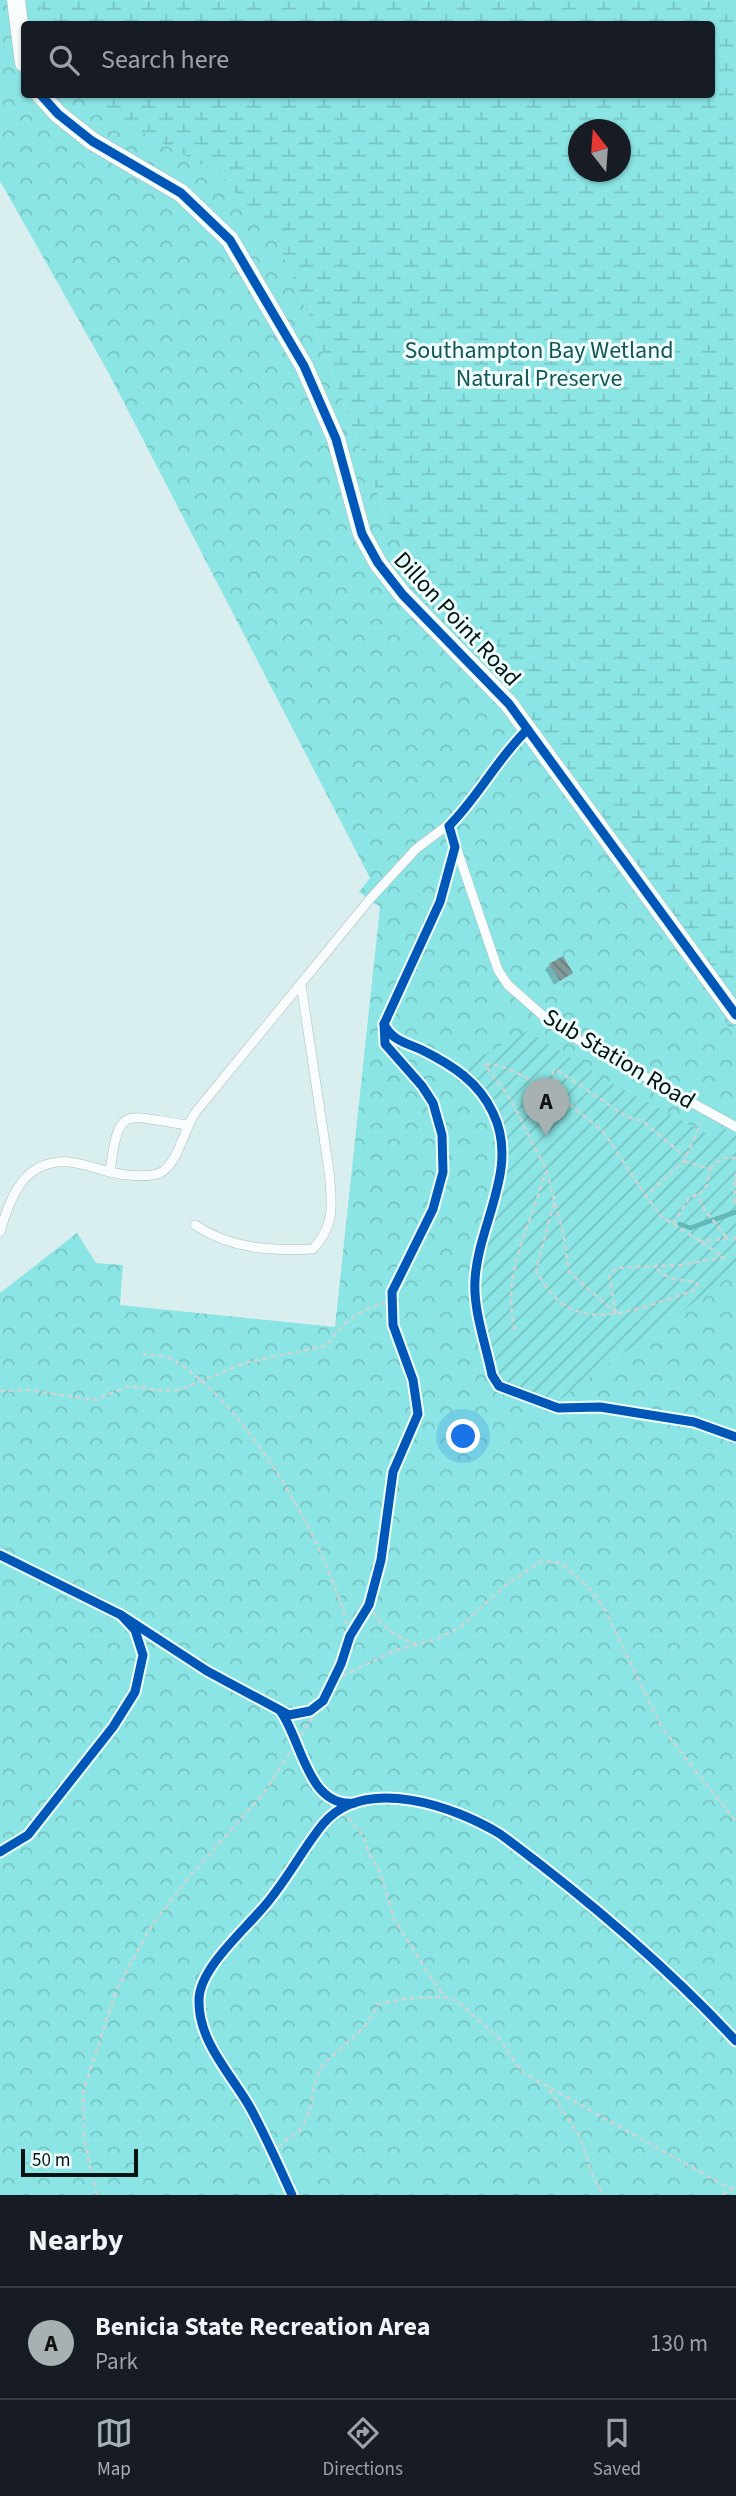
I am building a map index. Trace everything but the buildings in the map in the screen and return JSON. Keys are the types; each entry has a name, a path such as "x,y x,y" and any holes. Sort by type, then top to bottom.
{"street":[{"path":"16,0 21,39"},
{"name":"Dillon Point Road","path":"44,98 58,114 92,141 181,193 230,240 304,366 336,439 362,534 378,563 403,594 488,679 690,947 736,1015"}],"lane":[{"path":"0,1232 11,1196 24,1179 44,1167 67,1162 110,1172 145,1176 162,1172 176,1153 187,1125 301,984 416,849 449,826 484,786 502,755 527,730"},
{"name":"Sub Station Road","path":"449,826 498,970 508,985 556,1028 736,1126"},
{"path":"195,1225 216,1239 247,1247 313,1249 328,1232 331,1199 329,1171 301,984"},
{"path":"110,1172 116,1130 122,1122 132,1117 187,1125"}],"path":[{"path":"485,1065 522,1077 569,1104 603,1131 660,1216 724,1257 655,1266 622,1266 611,1272 609,1286 616,1313 569,1272 555,1199 546,1169 509,1097 485,1065"},
{"path":"569,1104 552,1075 553,1071 557,1070 627,1116 643,1121 684,1156"},
{"path":"646,1196 684,1161 684,1156 707,1112"},
{"path":"672,1225 690,1198 700,1194 707,1185 710,1169 722,1158 736,1158"},
{"path":"684,1161 710,1169"},
{"path":"515,1330 511,1302 513,1270 521,1239 537,1205 546,1169"},
{"path":"736,1172 736,1207"},
{"path":"700,1194 701,1205 727,1238"},
{"path":"555,1199 537,1255 536,1270 541,1281 571,1311 592,1316 650,1307 693,1291 698,1286 696,1282 662,1274 655,1266"},
{"path":"698,1241 736,1238"},
{"path":"0,1391 29,1390 94,1400 129,1386 164,1391 202,1383 228,1368 247,1362 326,1346 339,1327 355,1314 391,1296 392,1316"},
{"path":"142,1354 171,1359 202,1383 239,1420 292,1498 335,1582 348,1641"},
{"path":"335,1680 391,1652 442,1637 461,1626 508,1583 542,1561 561,1563 589,1588 604,1608 662,1728 736,1822"},
{"path":"348,1641 374,1592"},
{"path":"369,1605 375,1618 383,1625 409,1642 420,1644"},
{"path":"97,2195 84,2139 83,2092 116,1991 150,1928 189,1877 247,1815 295,1738 323,1701 341,1664"},
{"path":"302,1714 323,1701"},
{"path":"295,1738 301,1755"},
{"path":"333,1814 351,1803 334,1800 323,1790 333,1814 363,1835 368,1851 380,1872 394,1919 445,1997"},
{"path":"275,2158 280,2143 299,2132 307,2119 322,2066 353,2038 378,2004 410,1998 445,1997 457,2001 498,2037 522,2072 735,2189"},
{"path":"548,2088 580,2137 592,2174 603,2195"},
{"path":"267,2142 275,2158"},
{"path":"723,2195 735,2189"}],"green space":[{"path":"0,0 39,0 44,21 21,21 21,98 84,98 219,174 276,238 330,367 388,522 736,1038 736,2195 0,2195 0,1293 77,1233 96,1263 123,1265 120,1305 335,1327 380,907 359,892 370,878 107,370 0,181"},
{"name":"Southampton Bay Wetland Natural Preserve","path":"39,0 736,0 736,1038 388,522 330,367 276,238 84,98 715,98 715,21 44,21"},
{"path":"527,1031 610,1082 714,1138 720,1126 736,1136 736,1272 556,1402 518,1391 498,1380 490,1356 479,1276 499,1185 503,1139 497,1117 484,1093 462,1067"}],"waterway":[{"path":"680,1224 690,1228 736,1212"}],"cycle path":[{"path":"44,98 58,114 92,141 181,193 230,240 304,366 336,439 362,534 378,563 403,595 509,704 736,1015"},
{"path":"121,1615 207,1671 289,1715 310,1711 323,1701 341,1664 350,1636 369,1605 381,1560 393,1472 418,1414 413,1380 393,1325 392,1292 433,1209 443,1172 442,1135 433,1103 422,1086 385,1044 384,1024 440,902 455,847 449,826 527,730"},
{"path":"384,1024 396,1038 444,1062 472,1083 487,1102 500,1134 500,1175 475,1280 478,1315 492,1375 499,1386 558,1408 600,1407 694,1422 736,1437"},
{"path":"0,1555 121,1615 135,1630 143,1655 135,1692 113,1727 28,1835 0,1852"},
{"path":"281,1712 316,1784 326,1795 338,1802 354,1803"},
{"path":"292,2195 251,2109 210,2044 200,2015 201,1988 214,1964 270,1900 323,1824 341,1809 362,1801 386,1798 411,1800 460,1814 500,1834 623,1932 681,1985 736,2041"}],"place":[{"name":"Benicia State Recreation Area","path":"546,1136"}]}
